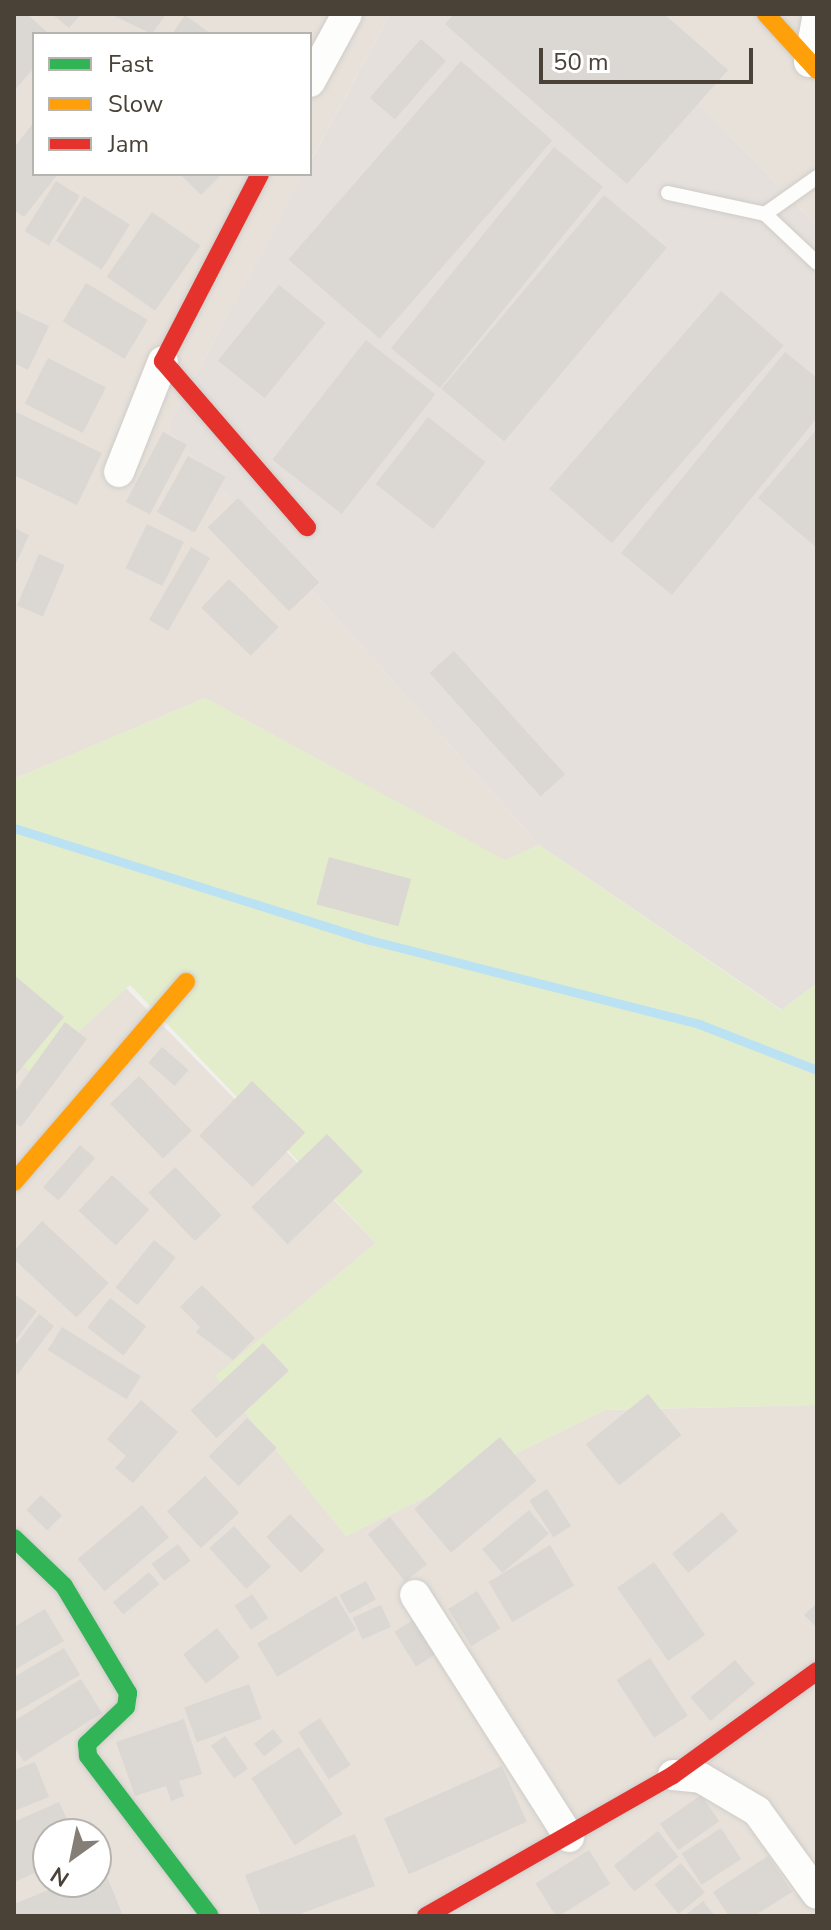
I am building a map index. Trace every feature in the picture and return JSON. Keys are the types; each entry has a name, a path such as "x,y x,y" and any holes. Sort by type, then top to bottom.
{"street":[{"path":"312,78 347,14"},
{"path":"766,14 813,66"},
{"path":"813,66 817,19"},
{"path":"119,472 163,361 259,176"},
{"path":"163,361 307,527"},
{"path":"14,1182 186,982"},
{"path":"14,1538 64,1586 128,1693 126,1707 87,1744 88,1756 210,1916"},
{"path":"415,1595 569,1837"},
{"path":"426,1916 673,1775 817,1671"},
{"path":"673,1775 701,1778 757,1811 817,1894"}],"lane":[{"path":"765,214 817,177"},
{"path":"668,193 765,214 817,263"}],"shaded area":[{"path":"14,14 390,14 312,158 312,32 32,32 32,176 303,176 167,428 539,845 505,861 205,698 14,779"},
{"path":"390,14 613,14 817,226 817,983 782,1010 539,845 167,428 303,176 312,176 312,159"},
{"path":"613,14 817,14 817,226"},
{"path":"126,988 376,1243 216,1376 346,1536 605,1410 817,1405 817,1916 14,1916 14,1059"}],"green space":[{"path":"205,698 505,860 539,845 781,1010 817,983 817,1405 605,1410 346,1536 215,1376 376,1243 130,985 33,1074 14,1059 14,779"}],"building":[{"path":"14,14 27,14 47,32 32,32 32,70 14,91"},
{"path":"52,14 81,14 69,28"},
{"path":"110,14 166,14 153,32"},
{"path":"454,14 664,14 728,70 627,184 445,24"},
{"path":"185,15 208,32 173,32"},
{"path":"421,39 446,61 395,120 370,98"},
{"path":"461,61 552,140 380,339 288,259"},
{"path":"32,125 32,176 56,176 24,217 14,210 14,148"},
{"path":"554,147 603,187 440,388 391,348"},
{"path":"182,176 220,176 201,195"},
{"path":"56,181 80,196 48,246 25,231"},
{"path":"604,195 667,248 504,442 441,389"},
{"path":"84,196 130,225 102,270 56,241"},
{"path":"152,212 200,246 155,311 107,277"},
{"path":"86,283 148,320 125,359 63,322"},
{"path":"279,285 326,323 265,398 218,360"},
{"path":"721,291 784,345 612,543 549,489"},
{"path":"14,310 49,326 28,370 14,363"},
{"path":"366,340 435,394 342,514 272,460"},
{"path":"785,352 817,378 817,418 672,595 621,553"},
{"path":"48,358 106,388 83,433 25,403"},
{"path":"14,411 102,453 77,505 14,475"},
{"path":"428,417 486,462 433,529 376,484"},
{"path":"817,429 817,548 758,498"},
{"path":"163,432 187,445 150,514 126,502"},
{"path":"188,456 226,477 195,533 157,512"},
{"path":"238,498 319,582 289,611 208,527"},
{"path":"147,524 184,542 162,586 126,568"},
{"path":"14,528 29,535 14,568"},
{"path":"191,547 210,558 168,631 149,620"},
{"path":"39,554 65,565 43,616 17,606"},
{"path":"229,579 279,627 251,656 201,608"},
{"path":"454,651 565,774 541,796 429,673"},
{"path":"329,857 411,879 398,926 316,904"},
{"path":"14,975 64,1017 14,1077"},
{"path":"65,1022 87,1039 21,1127 14,1122 14,1093"},
{"path":"162,1047 188,1070 175,1086 148,1063"},
{"path":"139,1076 192,1131 163,1158 110,1104"},
{"path":"252,1081 305,1132 252,1187 199,1136"},
{"path":"327,1134 363,1171 288,1244 251,1207"},
{"path":"80,1145 95,1158 58,1200 43,1187"},
{"path":"175,1167 222,1215 195,1241 148,1193"},
{"path":"112,1175 149,1210 116,1246 79,1211"},
{"path":"42,1221 109,1283 76,1317 14,1259 14,1251"},
{"path":"154,1240 176,1258 137,1305 116,1287"},
{"path":"202,1285 255,1338 233,1360 196,1332 200,1327 180,1307"},
{"path":"14,1294 37,1311 14,1342"},
{"path":"110,1298 146,1326 123,1355 87,1327"},
{"path":"39,1314 54,1326 17,1375 14,1347"},
{"path":"62,1327 141,1376 127,1399 48,1350"},
{"path":"263,1343 289,1371 217,1438 191,1411"},
{"path":"648,1394 681,1435 619,1486 586,1444"},
{"path":"141,1400 178,1432 133,1483 115,1468 126,1456 107,1439"},
{"path":"247,1418 277,1448 239,1486 209,1456"},
{"path":"500,1437 537,1481 451,1553 414,1509"},
{"path":"205,1476 239,1513 201,1548 167,1511"},
{"path":"547,1489 571,1526 553,1537 529,1500"},
{"path":"41,1495 62,1515 47,1530 26,1510"},
{"path":"142,1505 169,1537 105,1591 78,1559"},
{"path":"529,1510 549,1534 502,1573 482,1549"},
{"path":"722,1512 738,1531 688,1573 672,1554"},
{"path":"290,1514 325,1550 301,1573 266,1537"},
{"path":"390,1517 427,1564 405,1582 368,1534"},
{"path":"234,1526 271,1567 246,1589 209,1548"},
{"path":"178,1544 191,1561 164,1581 152,1564"},
{"path":"550,1545 574,1585 512,1622 488,1582"},
{"path":"654,1562 705,1635 668,1661 617,1588"},
{"path":"149,1572 159,1584 123,1614 113,1602"},
{"path":"366,1581 376,1600 349,1614 340,1595"},
{"path":"477,1591 500,1628 471,1646 448,1609"},
{"path":"252,1594 268,1618 251,1630 235,1606"},
{"path":"336,1596 356,1629 277,1677 257,1643"},
{"path":"817,1603 817,1628 804,1615"},
{"path":"381,1605 391,1627 362,1640 353,1618"},
{"path":"45,1609 64,1641 14,1670 14,1627"},
{"path":"413,1620 435,1655 416,1666 394,1632"},
{"path":"217,1628 240,1657 206,1684 183,1654"},
{"path":"64,1648 80,1675 14,1713 14,1677"},
{"path":"650,1658 688,1716 654,1738 616,1680"},
{"path":"735,1660 755,1684 710,1721 691,1697"},
{"path":"81,1679 102,1713 24,1762 14,1747 14,1721"},
{"path":"249,1684 262,1719 197,1742 184,1708"},
{"path":"320,1718 350,1765 329,1779 298,1732"},
{"path":"184,1719 202,1774 179,1781 184,1796 171,1801 166,1786 135,1796 116,1742"},
{"path":"273,1729 283,1742 264,1756 254,1744"},
{"path":"225,1736 248,1769 234,1779 211,1746"},
{"path":"299,1747 343,1814 295,1845 251,1778"},
{"path":"35,1762 49,1797 14,1811 14,1770"},
{"path":"502,1766 527,1822 409,1874 384,1818"},
{"path":"701,1795 719,1821 678,1850 660,1824"},
{"path":"59,1802 66,1818 32,1818 32,1874 14,1882 14,1822"},
{"path":"721,1828 741,1859 702,1885 682,1854"},
{"path":"658,1831 678,1857 634,1891 614,1865"},
{"path":"355,1834 375,1886 295,1916 261,1916 245,1875"},
{"path":"589,1850 610,1884 556,1916 536,1883"},
{"path":"768,1856 792,1892 754,1916 729,1916 713,1892"},
{"path":"681,1863 705,1893 678,1914 655,1884"},
{"path":"112,1889 123,1916 14,1916 14,1904 32,1897 112,1898"},
{"path":"703,1901 715,1916 684,1916"}],"waterway":[{"path":"14,828 370,940 699,1024 817,1070"}],"traffic: fast":[{"path":"14,1538 64,1586 128,1693 126,1707 87,1744 88,1756 210,1916"}],"traffic: slow":[{"path":"766,14 817,70"},
{"path":"14,1182 186,982"}],"traffic: jam":[{"path":"259,176 163,361 307,527"},
{"path":"426,1916 673,1775 817,1671"}]}
